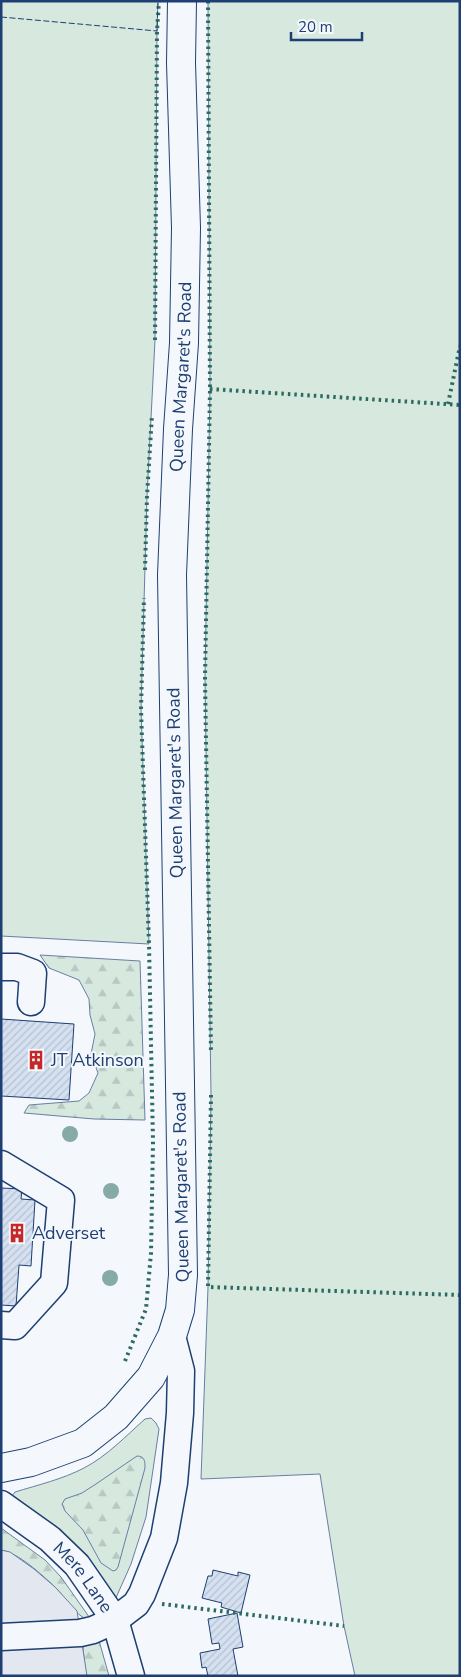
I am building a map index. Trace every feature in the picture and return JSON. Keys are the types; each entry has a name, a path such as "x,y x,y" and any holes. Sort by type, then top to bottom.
{"main road":[{"name":"Queen Margaret's Road","path":"1,1468 30,1462 83,1443 116,1417 151,1377 172,1336 180,1310 183,1275 172,576 184,343 186,228 181,63 182,1"}],"street":[{"path":"1,967 17,967 33,973 31,1002"},
{"path":"1,1164 61,1200 54,1283 15,1326 1,1325"},
{"path":"1,1637 80,1633 93,1630 115,1620 136,1604 142,1594 164,1538 174,1483 180,1413 181,1371 172,1336"},
{"name":"Mere Lane","path":"1,1504 50,1539 78,1565 115,1620 130,1676"}],"green space":[{"path":"1,1 158,1 155,340 147,496 141,709 149,944 1,936"},
{"path":"208,1 460,1 460,1676 355,1676 344,1626 320,1474 201,1479 208,1287 211,1095 205,679 210,389"},
{"path":"40,955 140,961 145,1120 94,1119 24,1113 29,1105 79,1101 89,1093 98,1073 91,1054 95,1034 90,1015 89,999 79,980 49,968"},
{"path":"151,1418 159,1429 146,1517 131,1564 115,1600 12,1496 15,1492 59,1479 84,1468 108,1452 145,1419"},
{"path":"137,1456 143,1458 145,1468 118,1567 113,1571 101,1563 83,1530 65,1511 62,1504 65,1499 82,1493"},
{"path":"1,1528 45,1560 61,1577 92,1621 76,1612 55,1587 30,1565 15,1555 1,1550"},
{"path":"98,1637 109,1676 86,1676 83,1648 84,1645"}],"shaded area":[{"path":"1,1550 10,1552 34,1569 55,1587 77,1611 87,1676 1,1676"}],"building":[{"name":"JT Atkinson","path":"1,1019 74,1024 69,1100 1,1096"},
{"name":"Adverset","path":"1,1188 22,1189 21,1199 35,1200 31,1266 19,1265 16,1306 1,1305"},
{"path":"213,1570 238,1576 238,1572 250,1575 241,1613 221,1607 222,1603 202,1598 208,1576 212,1576"},
{"path":"237,1613 243,1647 233,1649 238,1676 208,1676 206,1667 202,1668 200,1653 220,1649 219,1643 212,1644 208,1619"}],"hedge":[{"path":"155,340 157,31 159,1"},
{"path":"208,1 210,389 205,679 211,1052"},
{"path":"448,404 460,346"},
{"path":"210,389 460,405"},
{"path":"145,570 152,415"},
{"path":"125,1361 146,1309 151,1253 153,1143 149,944 141,709 144,598"},
{"path":"211,1095 208,1287 460,1295"},
{"path":"162,1604 344,1626"}],"fence":[{"path":"1,17 157,31 158,1"}],"place":[{"name":"JT Atkinson","path":"36,1060"},
{"name":"Adverset","path":"17,1233"}]}
